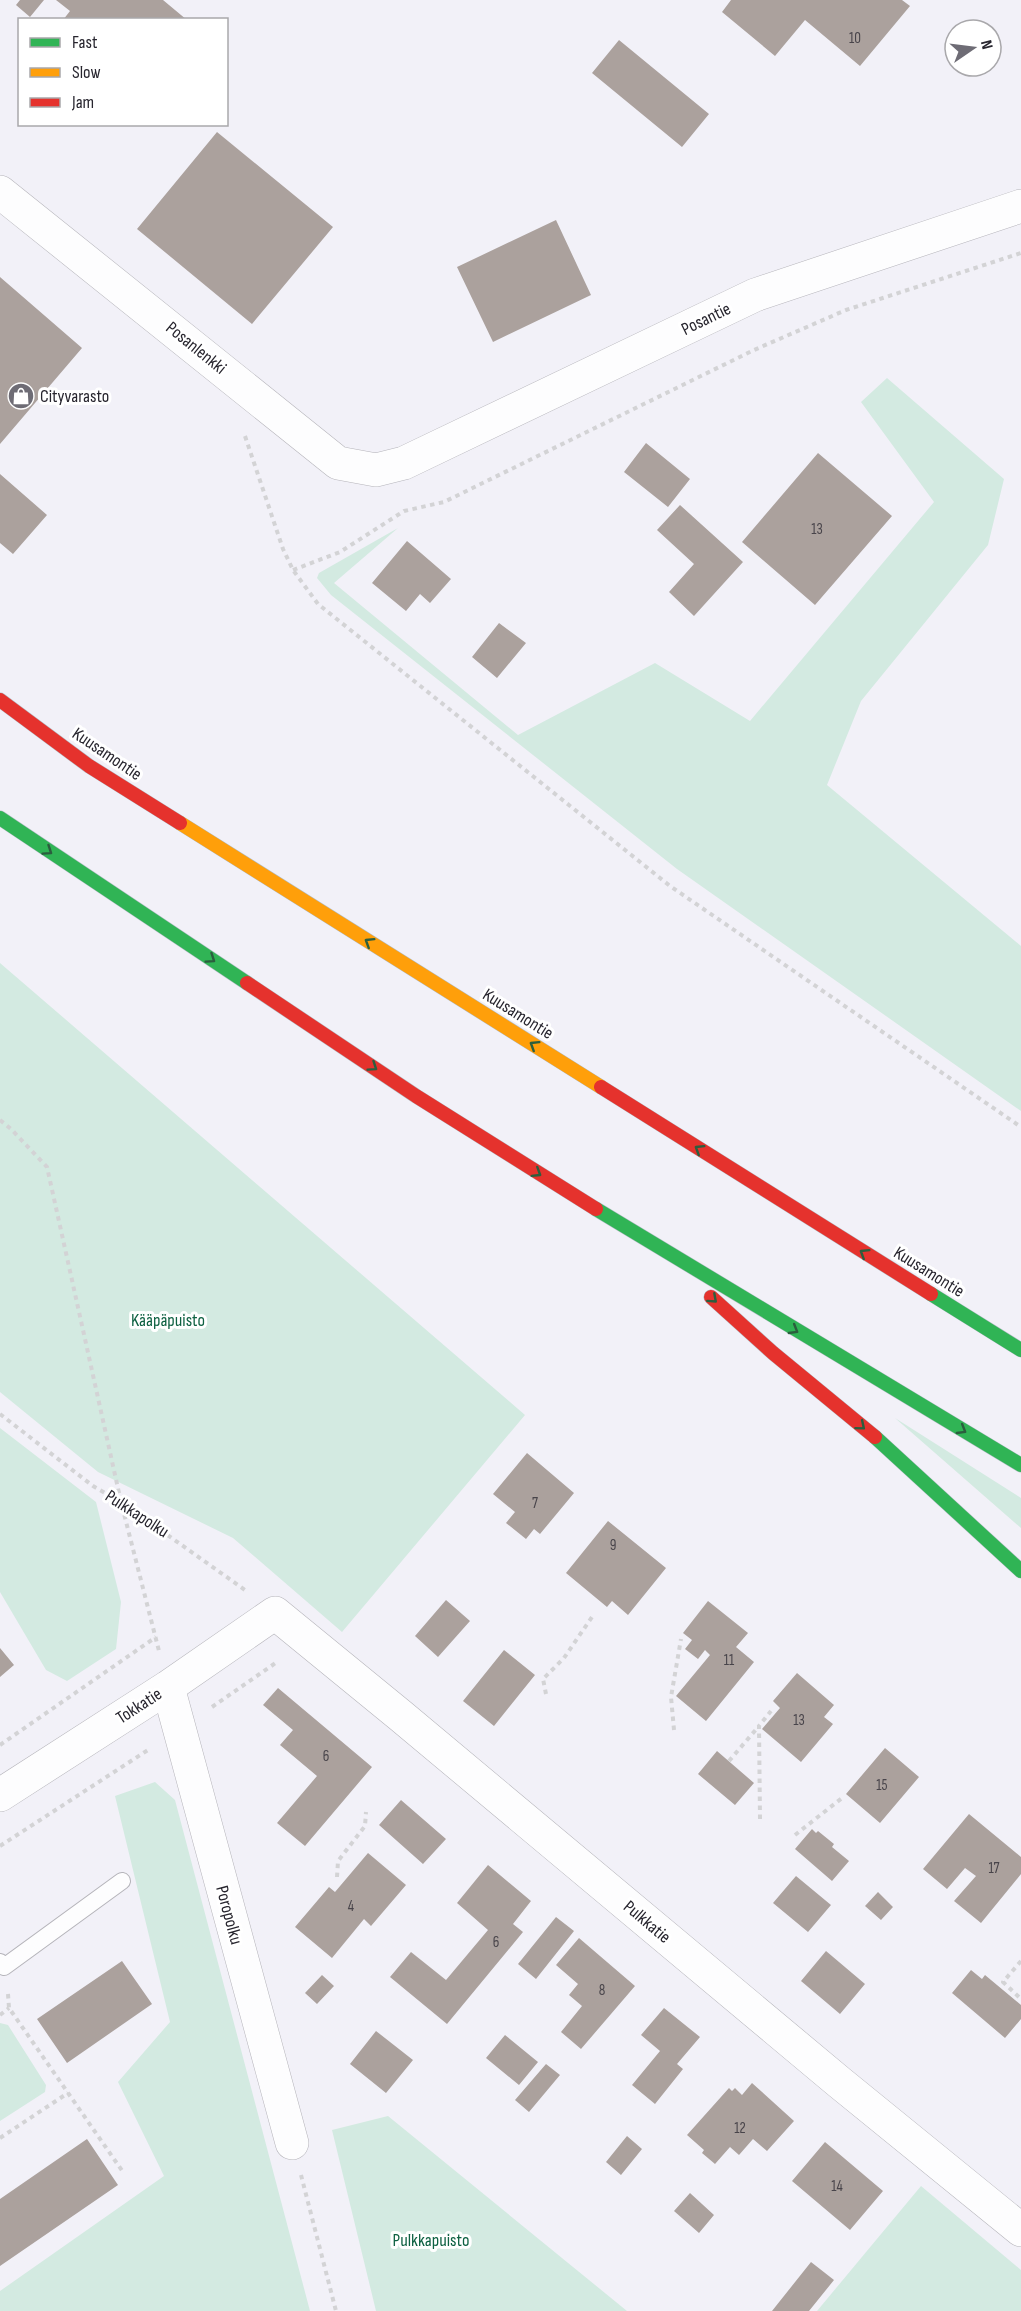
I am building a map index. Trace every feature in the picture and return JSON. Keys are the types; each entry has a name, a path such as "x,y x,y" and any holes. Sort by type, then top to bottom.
{"highway":[{"name":"Kuusamontie","path":"0,700 89,766 1021,1350"},
{"path":"0,818 416,1096 654,1246 1021,1465"},
{"path":"654,1246 772,1353 884,1446 1021,1571"},
{"path":"887,1267 990,1315"}],"street":[{"name":"Posanlenkki","path":"0,192 338,463 376,470 404,463"},
{"name":"Posantie","path":"404,463 755,295 1021,207"},
{"name":"Tokkatie","path":"0,1795 168,1687 275,1613"},
{"name":"Pulkkatie","path":"275,1613 1021,2230"},
{"name":"Poropolku","path":"168,1687 292,2143"}],"lane":[{"path":"2,1964 122,1881"}],"path":[{"path":"293,570 340,552 404,511 444,502 722,365 815,323 846,310 1021,253"},
{"path":"243,430 283,549 293,570 318,604 670,886 1021,1127"},
{"path":"0,1120 47,1167 121,1502 168,1687"},
{"name":"Pulkkapolku","path":"0,1414 93,1486 121,1502 275,1613"},
{"path":"546,1694 543,1680 564,1658 594,1614"},
{"path":"0,1745 156,1637"},
{"path":"674,1731 671,1696 681,1639"},
{"path":"729,1761 771,1711"},
{"path":"759,1726 760,1819"},
{"path":"795,1835 842,1798"},
{"path":"337,1876 338,1861 365,1826 366,1812"},
{"path":"1021,1960 1003,1982 1021,1999"},
{"path":"2,1964 9,2008 123,2172"},
{"path":"0,2015 9,2008"},
{"path":"0,2138 68,2093"},
{"path":"292,2143 336,2311"}],"green space":[{"path":"887,378 1004,479 988,545 861,701 827,785 1021,946 1021,1111 677,869 331,595 317,578 319,573 398,528 334,583 518,735 655,663 750,721 934,502 861,402"},
{"name":"Kääpäpuisto","path":"0,963 525,1415 342,1632 233,1538 98,1472 0,1392"},
{"path":"895,1418 1021,1498 1021,1528"},
{"path":"0,1428 96,1502 121,1602 116,1649 67,1681 46,1670 0,1592"},
{"path":"155,1782 175,1800 310,2311 0,2311 0,2291 164,2176 118,2082 170,2022 115,1796"},
{"path":"0,2023 8,2025 46,2085 45,2092 0,2121"},
{"name":"Pulkkapuisto","path":"388,2116 627,2311 376,2311 332,2130"},
{"path":"921,2186 1021,2270 1021,2311 817,2311"}],"building":[{"path":"20,0 44,0 30,17 16,5"},
{"path":"56,0 163,0 185,18 65,18 70,11"},
{"path":"731,0 902,0 910,6 860,66 805,20 775,56 722,12"},
{"path":"619,40 709,114 682,147 592,73"},
{"path":"217,132 333,227 252,324 137,229"},
{"path":"556,220 591,295 493,342 457,267"},
{"name":"Cityvarasto","path":"0,277 82,348 0,444"},
{"path":"646,443 690,479 668,507 624,472"},
{"path":"818,453 892,516 815,605 742,542"},
{"path":"0,474 47,515 13,554 0,543"},
{"path":"680,505 743,562 694,616 669,592 694,564 657,530"},
{"path":"407,541 451,579 430,603 420,594 406,611 372,583"},
{"path":"499,623 526,643 497,678 472,657"},
{"path":"527,1453 574,1493 540,1534 534,1529 526,1539 506,1523 515,1512 493,1494"},
{"path":"608,1521 666,1568 628,1615 612,1601 607,1607 566,1573"},
{"path":"446,1600 470,1621 438,1657 415,1636"},
{"path":"708,1601 748,1633 736,1647 754,1662 706,1721 676,1696 710,1655 705,1650 698,1659 685,1649 692,1640 683,1633"},
{"path":"0,1648 14,1665 0,1677"},
{"path":"504,1650 535,1675 494,1726 463,1701"},
{"path":"797,1673 834,1705 824,1717 833,1724 801,1762 762,1729 780,1708 773,1701"},
{"path":"278,1688 372,1767 305,1846 277,1823 317,1776 280,1745 293,1730 263,1705"},
{"path":"885,1748 919,1777 880,1823 846,1794"},
{"path":"717,1751 754,1783 735,1805 698,1774"},
{"path":"401,1800 446,1839 423,1864 379,1825"},
{"path":"969,1814 1021,1857 1021,1874 981,1923 954,1901 976,1876 965,1868 947,1889 923,1869"},
{"path":"812,1829 834,1844 832,1847 849,1861 832,1881 795,1849"},
{"path":"368,1853 406,1885 371,1926 364,1919 332,1958 295,1927 329,1887 335,1892"},
{"path":"488,1865 531,1901 513,1924 523,1932 447,2024 390,1977 411,1952 446,1980 488,1930 457,1903"},
{"path":"796,1876 831,1905 808,1932 773,1903"},
{"path":"878,1892 893,1907 881,1920 865,1906"},
{"path":"556,1917 574,1931 536,1979 518,1964"},
{"path":"579,1938 635,1986 581,2049 561,2032 582,2006 569,1995 578,1984 556,1965"},
{"path":"826,1951 865,1984 840,2014 801,1981"},
{"path":"122,1961 152,2004 67,2063 37,2019"},
{"path":"971,1970 982,1979 985,1975 1021,2005 1021,2019 1005,2038 952,1993"},
{"path":"322,1975 334,1986 317,2004 305,1993"},
{"path":"664,2008 700,2037 677,2064 683,2069 655,2104 632,2085 660,2051 641,2035"},
{"path":"376,2031 413,2060 386,2093 350,2064"},
{"path":"505,2035 538,2062 519,2085 486,2058"},
{"path":"546,2064 560,2075 529,2112 515,2100"},
{"path":"752,2083 794,2121 767,2151 753,2139 739,2155 730,2147 715,2164 702,2153 704,2150 687,2135 729,2088 732,2091 735,2088 742,2095"},
{"path":"627,2136 642,2149 621,2175 606,2162"},
{"path":"87,2139 118,2185 0,2266 0,2199"},
{"path":"825,2142 883,2191 850,2230 792,2181"},
{"path":"690,2193 714,2215 699,2233 674,2211"},
{"path":"811,2262 834,2280 809,2311 772,2311"}],"traffic: fast":[{"path":"0,818 247,983"},
{"path":"596,1209 1021,1465"},
{"path":"931,1294 1021,1350"},
{"path":"875,1437 1021,1571"}],"traffic: slow":[{"path":"180,823 601,1087"}],"traffic: jam":[{"path":"0,700 89,766 180,823"},
{"path":"247,983 416,1096 596,1209"},
{"path":"601,1087 931,1294"},
{"path":"711,1297 773,1353 875,1437"}],"place":[{"name":"Cityvarasto","path":"21,396"}]}
